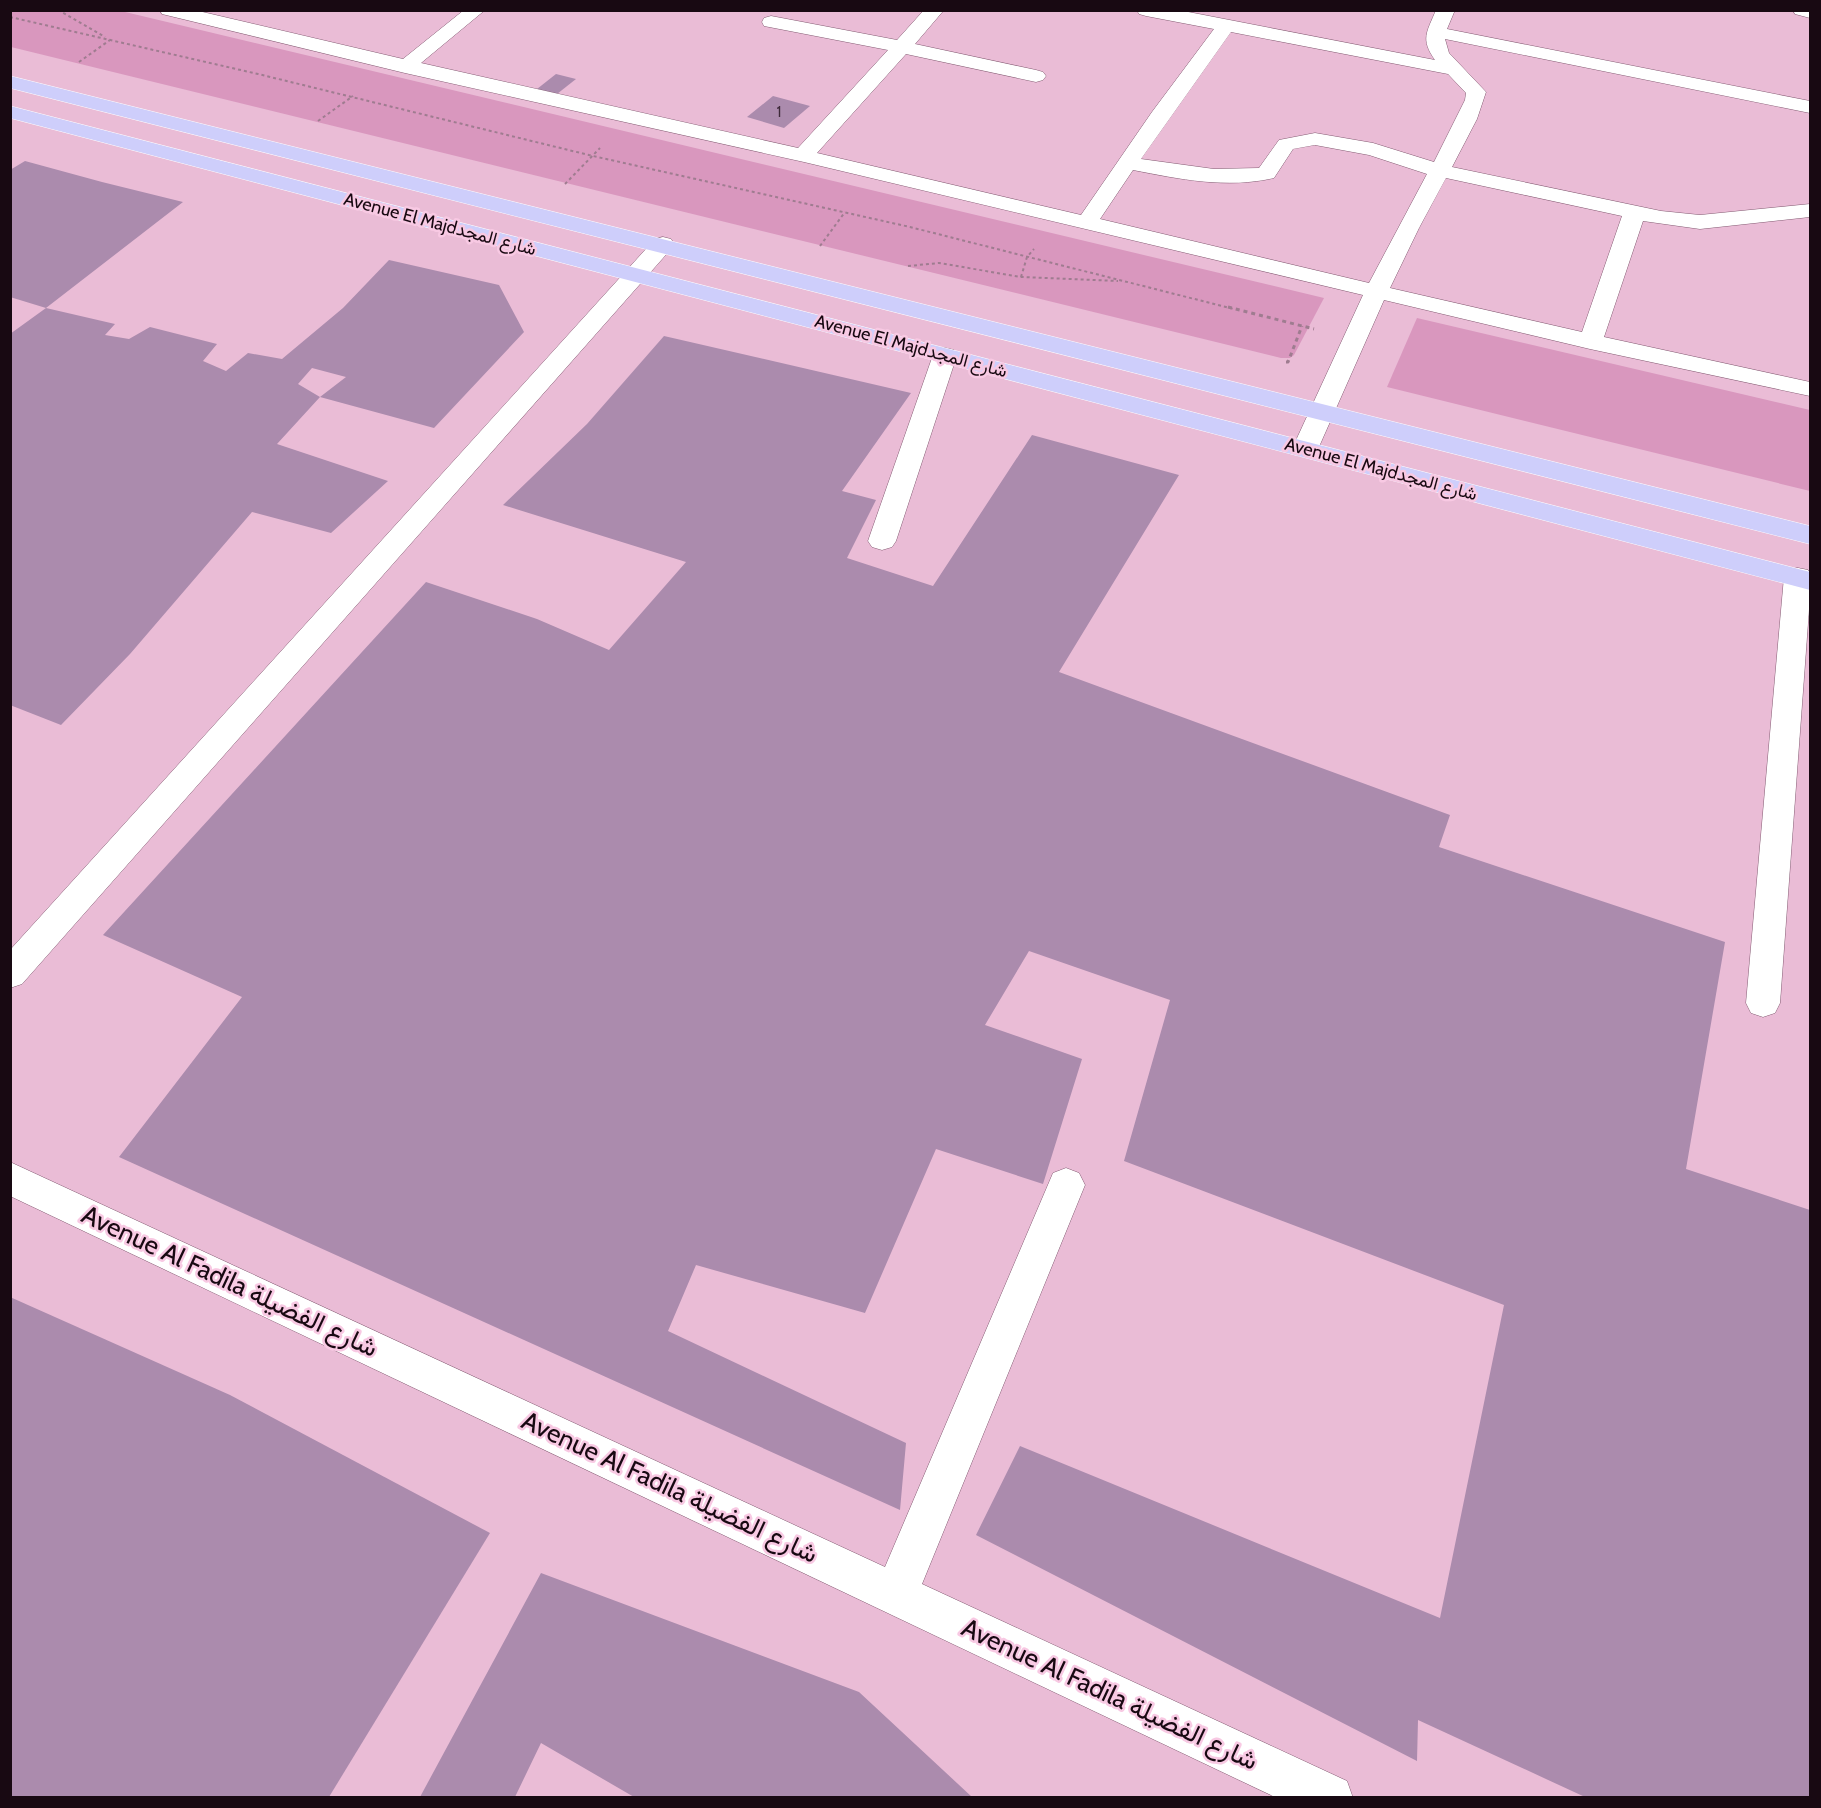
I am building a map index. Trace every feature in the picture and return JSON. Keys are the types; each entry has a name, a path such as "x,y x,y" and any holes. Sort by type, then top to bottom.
{"main road":[{"name":"Avenue El Majdشارع المجد","path":"10,82 663,244 1810,535"},
{"name":"Avenue El Majdشارع المجد","path":"10,112 1804,579"},
{"path":"945,355 967,322"}],"street":[{"path":"169,10 803,156 1590,342 1810,389"},
{"path":"400,65 476,10"},
{"path":"803,156 934,10"},
{"path":"1146,10 1455,70"},
{"path":"1305,449 1324,412 1376,290 1400,242 1463,130 1476,92 1435,44 1436,32 1446,10"},
{"path":"1802,10 1810,12"},
{"path":"771,22 903,47 1036,76"},
{"path":"1087,223 1158,116 1226,26"},
{"path":"1436,32 1810,107"},
{"path":"1127,163 1194,174 1247,177 1266,173 1286,144 1315,139 1373,149 1441,171 1634,214 1700,222 1810,210"},
{"path":"1590,342 1634,214"},
{"path":"10,974 663,244"},
{"path":"882,541 945,355"},
{"path":"1763,1004 1804,579"},
{"name":"Avenue Al Fadila شارع الفضيلة","path":"10,1178 1330,1797"},
{"path":"896,1593 1066,1185"}],"path":[{"path":"58,10 111,40"},
{"path":"10,17 353,97 592,156 845,212 1354,339"},
{"path":"78,63 111,40"},
{"path":"310,127 400,65"},
{"path":"549,216 559,190 632,117"},
{"path":"814,254 845,212"},
{"path":"907,266 939,263 1021,277 1127,282"}],"shaded area":[{"path":"11,10 121,11 1324,298 1294,355 1290,358 1281,358 11,47"},
{"path":"1417,318 1810,410 1810,491 1387,387"}],"building":[{"path":"556,74 576,79 557,94 537,89"},
{"path":"773,96 810,106 784,128 747,117"},
{"path":"25,161 183,202 46,308 10,297 10,170"},
{"path":"389,260 499,285 524,332 434,428 320,397 277,444 388,481 331,533 252,512 130,654 61,725 10,705 10,334 46,308 115,324 105,335 129,339 150,327 217,344 203,361 226,371 248,353 282,359 343,308","holes":["312,368 346,377 320,397 298,384"]},
{"path":"664,336 911,393 842,491 876,500 847,558 933,586 1032,435 1179,475 1059,672 1450,815 1439,847 1725,942 1686,1169 1810,1210 1810,1797 1585,1797 1418,1720 1417,1761 976,1535 1020,1446 1440,1618 1504,1305 1124,1161 1170,1000 1029,951 985,1025 1082,1059 1043,1184 936,1149 865,1313 696,1265 668,1331 906,1443 900,1510 119,1157 242,997 103,935 426,582 537,619 609,650 686,562 503,505 587,424"},
{"path":"10,1297 230,1395 490,1533 329,1797 10,1797"},
{"path":"541,1573 859,1692 972,1797 634,1797 541,1743 515,1797 420,1797"}]}
